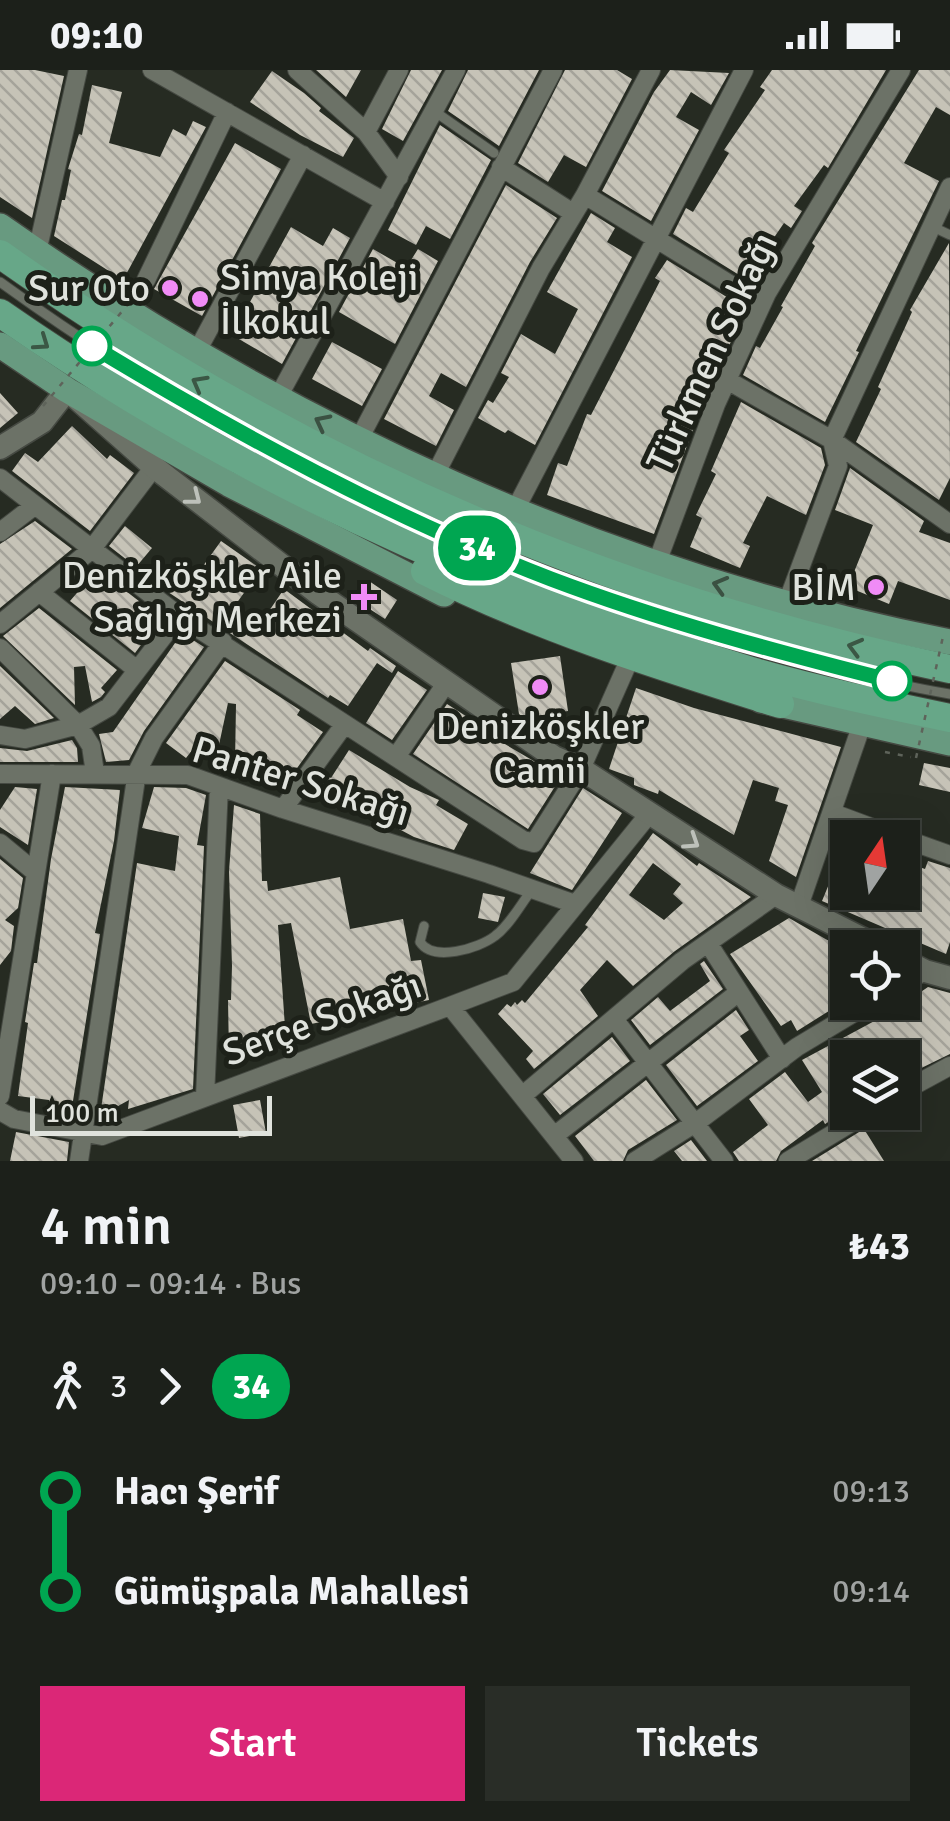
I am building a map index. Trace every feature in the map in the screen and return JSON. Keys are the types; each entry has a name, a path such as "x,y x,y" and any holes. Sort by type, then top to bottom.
{"highway":[{"path":"0,254 94,319 194,380 331,456 476,522 556,556 708,606 853,647 950,669"},
{"path":"0,313 116,391 235,460 394,538 572,612 770,676 950,718"},
{"path":"235,460 275,492 320,518 475,594 676,671 780,704"}],"main road":[{"path":"0,226 196,353 277,399 358,441 514,512 656,565 787,603 947,637"},
{"path":"3,352 229,484 464,604 627,665 694,685 950,744"}],"street":[{"path":"37,252 78,70"},
{"path":"152,70 386,202"},
{"path":"297,70 366,132 399,177"},
{"path":"366,132 399,70"},
{"path":"277,399 456,70"},
{"path":"358,441 497,160 553,70"},
{"path":"434,477 541,268 585,196 651,70"},
{"path":"514,512 744,70"},
{"name":"Türkmen Sokağı","path":"656,565 727,380 762,304 901,70"},
{"path":"146,280 227,112"},
{"path":"196,353 303,155"},
{"path":"497,160 574,213"},
{"path":"787,603 838,466 832,440 950,187"},
{"path":"585,196 762,304"},
{"path":"727,380 832,440 949,520"},
{"path":"0,448 42,422 67,390 154,468 319,594 554,756 581,769 776,895 846,930"},
{"path":"0,624 91,550 154,468"},
{"path":"0,478 179,616 344,726 534,844 581,769 627,665"},
{"path":"0,532 34,506"},
{"path":"39,592 138,670"},
{"path":"0,735 25,739 78,724 109,707 179,616"},
{"path":"79,1161 136,772 154,738 223,642"},
{"path":"0,648 78,724 91,746 95,773"},
{"path":"396,757 447,682"},
{"path":"799,906 862,724"},
{"path":"283,810 344,726"},
{"name":"Panter Sokağı","path":"4,779 136,772 188,775 283,810 575,904"},
{"path":"0,1096 7,993 36,872 52,774"},
{"path":"205,1098 219,786"},
{"path":"833,813 852,820"},
{"path":"450,1006 513,982 649,814"},
{"path":"0,843 36,872"},
{"path":"920,844 950,855"},
{"path":"522,1096 708,943 776,895"},
{"path":"708,943 782,1058"},
{"path":"920,968 950,978"},
{"path":"920,973 925,970"},
{"path":"554,1136 740,992"},
{"name":"Serçe Sokağı","path":"85,1134 102,1136 450,1006 574,1161"},
{"path":"614,1019 724,1161"},
{"path":"635,1161 843,1020"},
{"path":"920,1082 950,1066"},
{"path":"0,1110 14,1119 85,1134"},
{"path":"788,1161 839,1130"}],"lane":[{"path":"434,111 497,160"},
{"path":"931,226 950,235"},
{"path":"0,282 81,339 218,422 418,524 550,579 648,613 780,654 950,694"},
{"path":"424,926 420,942 424,948 438,954 453,952 496,936 532,889"}],"path":[{"path":"43,406 134,297"},
{"path":"885,752 916,758 947,637"}],"building":[{"path":"0,70 35,70 64,76 32,218 0,197"},
{"path":"316,70 361,70 346,97"},
{"path":"411,70 442,70 403,141 382,129"},
{"path":"468,70 539,70 499,146 448,111"},
{"path":"565,70 617,70 632,79 586,167 564,155 548,182 518,163"},
{"path":"670,70 729,73 711,105 691,92 676,117 699,130 651,221 602,191 654,92"},
{"path":"772,70 886,70 828,168 824,165 794,206 802,211 791,228 784,223 762,255 772,261 757,286 673,234 686,208 693,212 729,153 724,150 765,90 760,87"},
{"path":"919,70 950,70 950,115 936,107 904,163 939,181 825,422 743,375 815,246 812,243"},
{"path":"272,71 304,93 321,108 319,111 354,138 343,157 250,102"},
{"path":"92,85 122,92 109,143 160,157 173,129 186,136 193,121 206,127 123,280 54,236"},
{"path":"440,125 491,160 450,239 426,226 416,245 388,230"},
{"path":"235,143 281,169 202,316 154,289"},
{"path":"506,185 557,218 466,387 441,373 429,396 454,410 436,446 384,419"},
{"path":"591,213 615,228 607,242 632,257 535,445 478,418 509,377 501,373 521,334 555,354 578,309 547,292"},
{"path":"291,227 323,246 333,228 350,238 282,364 232,335"},
{"path":"949,243 950,478 939,500 856,442 881,389 878,387 910,310"},
{"path":"373,249 406,268 418,249 438,261 395,344 339,312"},
{"path":"667,260 746,309 704,400 654,534 547,495 558,463 567,466 587,414 591,415"},
{"path":"332,342 382,369 362,406 312,379"},
{"path":"0,393 18,413 0,428"},
{"path":"741,402 821,448 825,465 806,515 767,496 743,543 750,546 740,568 690,547 702,518 696,515 716,474 711,471"},
{"path":"72,426 107,459 110,455 134,473 90,531 12,471 25,453 38,462"},
{"path":"850,468 924,521 919,532 950,543 950,600 898,581 889,604 848,587 873,525 835,510"},
{"path":"35,521 72,549 0,608 0,544"},
{"path":"125,526 152,548 136,567 109,546"},
{"path":"221,541 261,569 231,611 256,630 284,589 368,651 370,648 396,666 392,673 377,663 348,706 330,695 328,698 168,592 185,573 193,580"},
{"path":"92,565 161,618 135,653 70,601 89,579 82,574"},
{"path":"369,581 397,600 385,619 356,600"},
{"path":"39,608 117,670 101,688 105,692 101,697 92,702 85,666 74,667 75,705 3,636"},
{"path":"182,633 204,647 144,731 129,760 106,762 99,734 113,732"},
{"name":"Denizköşkler Camii","path":"560,656 568,711 524,718 519,714 511,663"},
{"path":"225,661 300,710 297,715 323,732 282,789 235,763 236,704 228,703 217,754 197,744 186,758 166,743"},
{"path":"0,666 54,718 35,724 15,706 0,719"},
{"path":"398,671 427,690 392,740 366,723"},
{"path":"636,688 694,708 841,747 796,877 769,861 788,805 775,801 779,788 753,780 734,835 659,790 658,794 634,785 634,778 609,769"},
{"path":"447,704 480,725 474,726 561,777 528,829 413,754"},
{"path":"72,740 78,762 0,762 0,748 27,751"},
{"path":"349,750 439,800 436,805 468,824 454,850 310,793 324,774 331,778"},
{"path":"924,763 950,768 950,792 919,785"},
{"path":"15,787 37,789 28,845 0,827 0,810"},
{"path":"65,787 120,790 95,933 100,934 72,1107 18,1096 28,1023 25,1022"},
{"path":"154,787 186,788 206,795 197,845 204,846 193,1089 128,1109 129,1100 100,1116 137,863 175,871 179,836 142,828"},
{"path":"583,788 622,813 572,890 530,873"},
{"path":"234,805 260,814 262,881 267,881 268,891 340,877 350,929 403,919 411,961 421,960 429,1000 311,1024 291,923 278,925 286,1042 256,1044 257,1055 229,1055 229,871"},
{"path":"653,833 697,866 699,863 751,897 633,986 607,960 580,990 598,1016 534,1069 526,1059 533,1051 498,1014 507,1004 511,1007 522,1000 525,1003 588,927 585,925","holes":["653,863 681,884 673,894 683,903 664,920 629,895"]},
{"path":"0,859 23,878 18,908 5,920 14,926 11,951 0,965"},
{"path":"928,861 950,868 950,942 946,954 920,943 920,930 890,930 843,910 920,910 920,867 925,869"},
{"path":"830,881 830,904 822,901"},
{"path":"483,893 505,897 498,922 478,918"},
{"path":"789,918 830,942 830,1010 797,1031 791,1020 781,1026 730,954"},
{"path":"704,961 723,989 650,1045 631,1020 658,997 670,1011 710,981 700,964"},
{"path":"928,987 950,993 950,1054 920,1069 920,1040 839,1040 876,1020 920,1020 920,992"},
{"path":"736,1010 749,1030 740,1036 758,1061 697,1106 666,1065"},
{"path":"612,1037 630,1061 560,1115 543,1094"},
{"path":"830,1045 830,1121 825,1124 823,1120 781,1151 776,1161 739,1161 733,1152 768,1125 749,1099 785,1072 808,1102 822,1092 802,1060"},
{"path":"646,1080 677,1120 628,1150 623,1161 594,1161 575,1136"},
{"path":"260,1100 266,1133 239,1138 233,1105"},
{"path":"865,1130 884,1161 812,1161"},
{"path":"16,1132 69,1142 67,1161 10,1161"},
{"path":"691,1140 707,1161 682,1161 674,1151"}],"bus line":[{"name":"34","path":"92,346 218,422 418,524 550,579 648,613 780,654 892,681"}],"place":[{"name":"Sur Oto","path":"170,288"},
{"name":"Simya Koleji İlkokul","path":"200,299"},
{"name":"BİM","path":"876,587"},
{"name":"Denizköşkler Aile Sağlığı Merkezi","path":"364,597"},
{"name":"Denizköşkler Camii","path":"540,687"}]}
